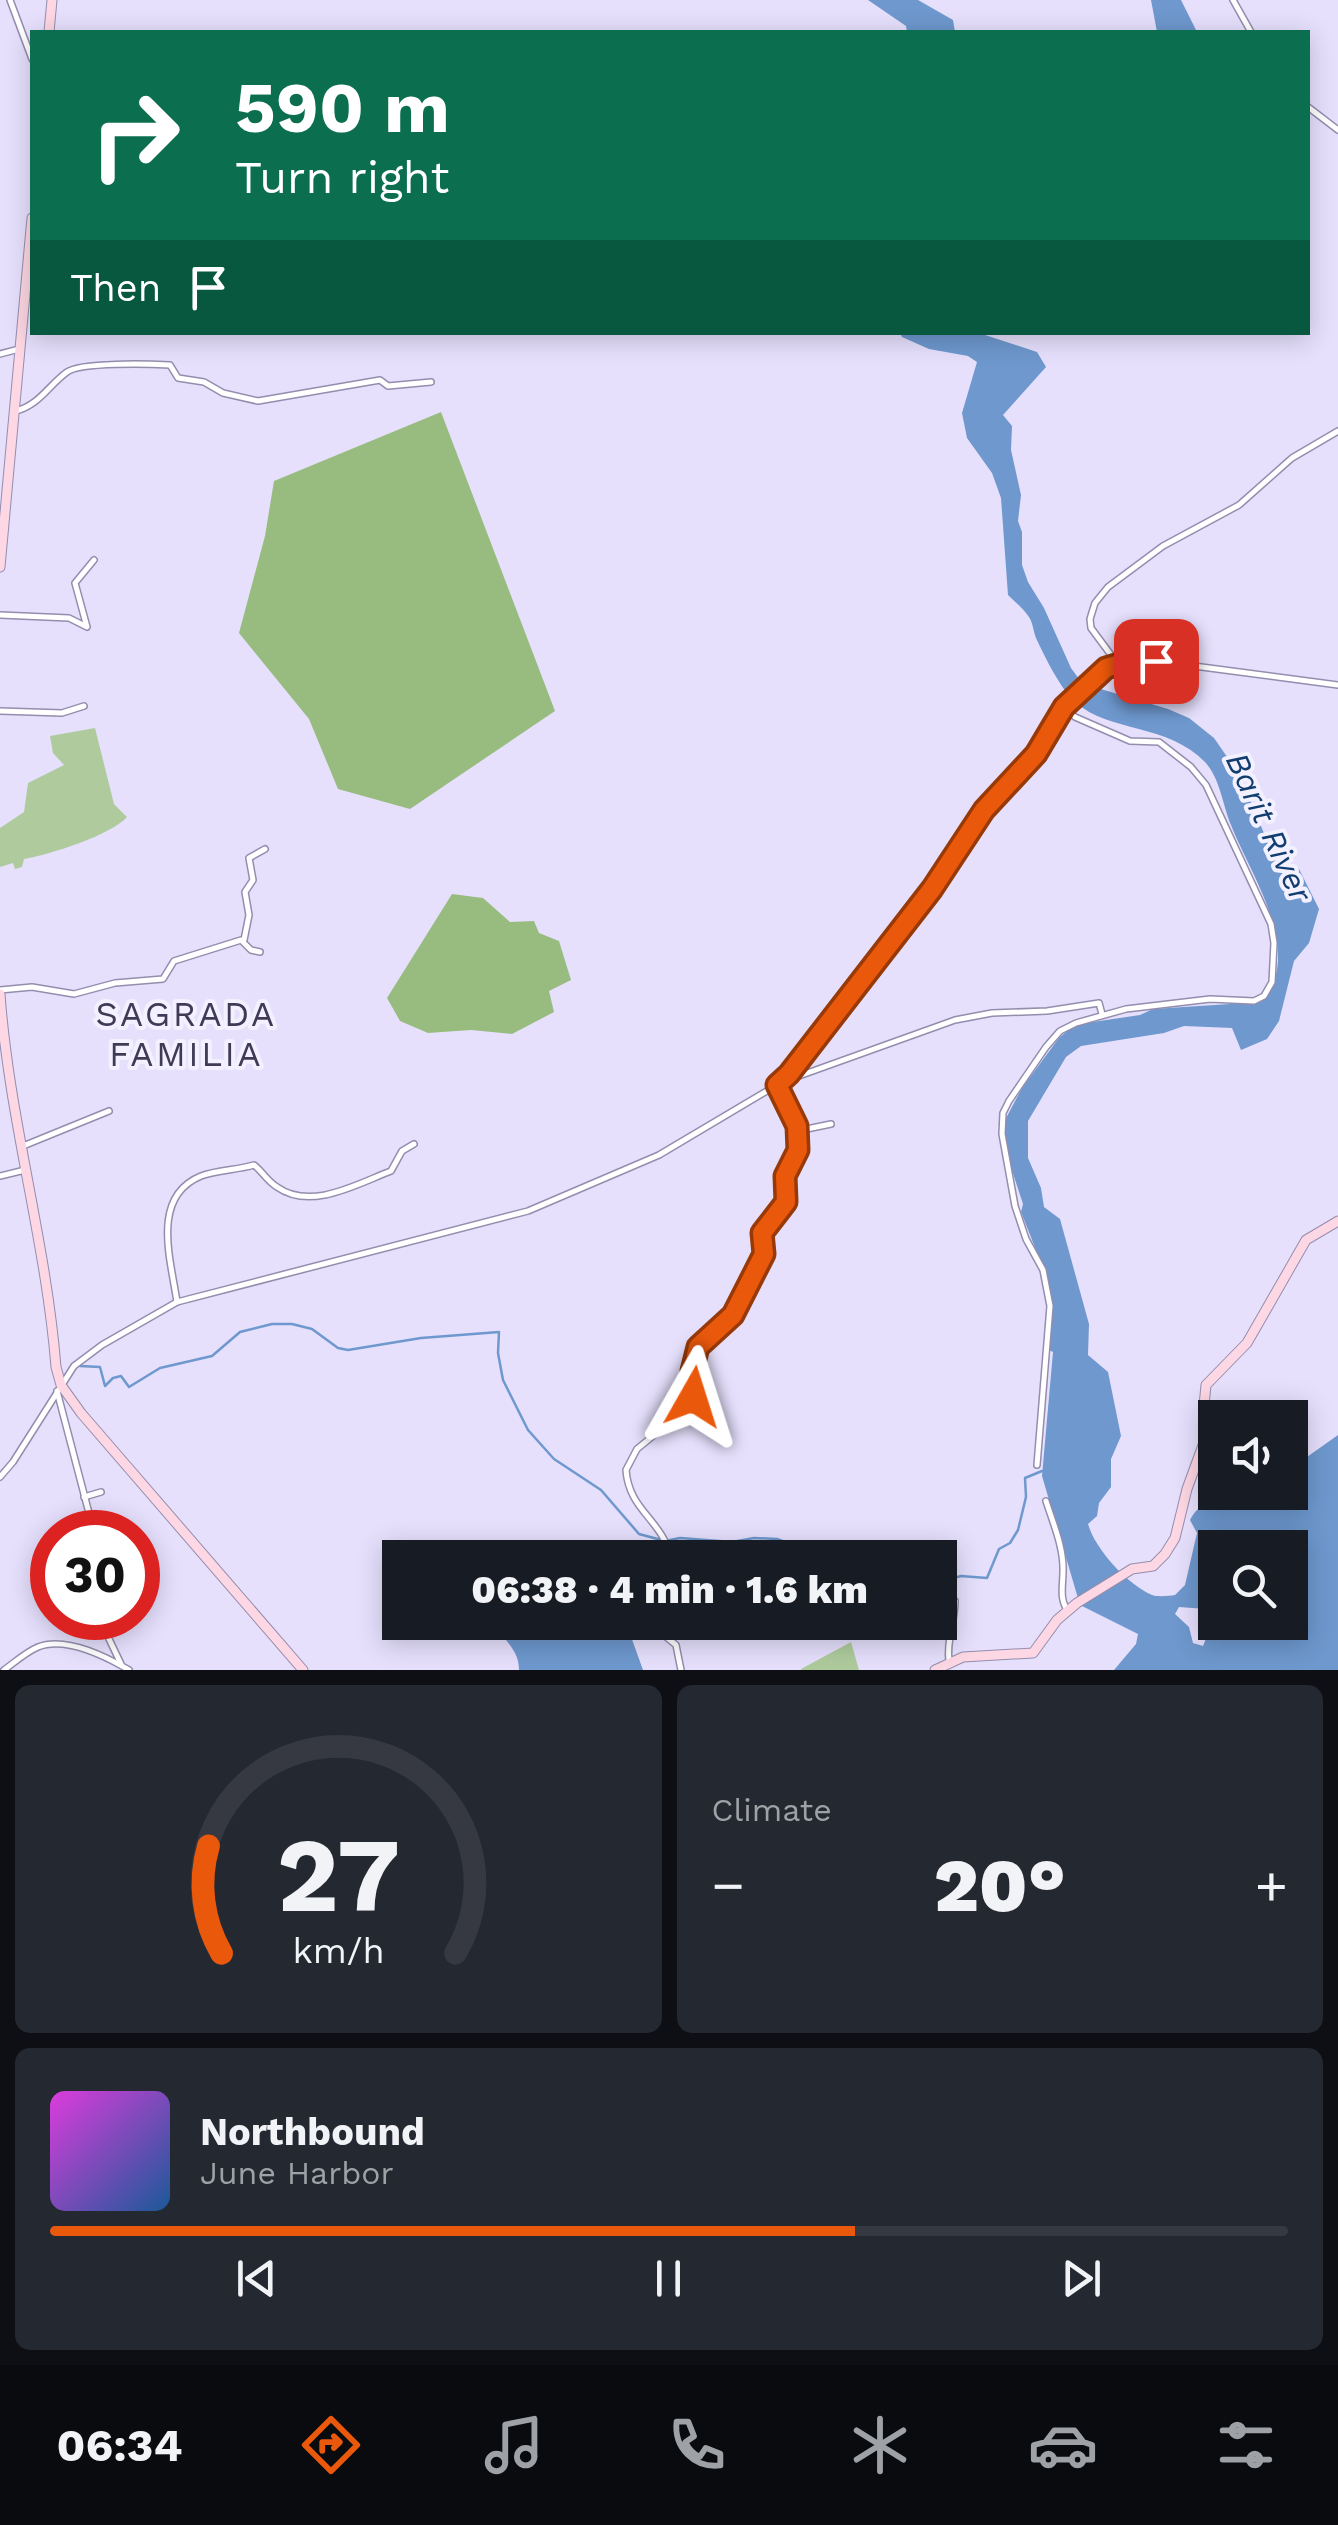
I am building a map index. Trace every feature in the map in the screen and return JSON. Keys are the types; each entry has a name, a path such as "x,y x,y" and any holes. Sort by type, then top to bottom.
{"main road":[{"path":"49,30 52,0"},
{"path":"0,568 30,244"},
{"path":"0,992 4,1044 28,1169 59,1388 302,1670"},
{"path":"934,1670 970,1656 1033,1653 1077,1602 1124,1574 1156,1564 1175,1538 1209,1426 1204,1406 1206,1385 1247,1344 1306,1240 1338,1221"}],"street":[{"path":"10,0 30,53"},
{"path":"1233,0 1250,30"},
{"path":"1310,109 1338,130"},
{"path":"0,354 22,348"},
{"path":"16,411 33,405 70,370 107,363 170,365 178,378 204,382 223,393 258,402 380,380 388,386 431,382"},
{"path":"1116,664 1091,628 1090,620 1095,603 1108,586 1162,546 1239,505 1292,458 1338,431"},
{"path":"0,615 69,618 88,627 75,583 94,560"},
{"path":"779,1083 918,908 984,810 1036,754 1064,707 1093,680 1116,664 1156,661 1338,685"},
{"path":"0,711 62,712 84,706"},
{"path":"1038,1465 1049,1296 1043,1270 1026,1239 1016,1206 1002,1134 1004,1114 1017,1086 1060,1031 1102,1014 1210,1000 1260,999 1272,982 1274,943 1271,924 1220,810 1198,774 1159,742 1130,741 1075,717 1064,707"},
{"path":"260,952 251,950 244,940 249,914 245,892 253,880 249,858 265,849"},
{"path":"0,992 32,986 74,994 115,983 146,982 167,976 174,961 244,940"},
{"path":"0,1476 74,1366 90,1352 177,1302 528,1211 659,1156 779,1083 955,1020 992,1012 1047,1011 1099,1002 1102,1014"},
{"path":"666,1540 632,1498 626,1468 637,1449 692,1404 692,1371 698,1347 732,1317 760,1264 764,1252 762,1233 786,1202 785,1176 797,1156 798,1132 779,1083"},
{"path":"23,1146 108,1112"},
{"path":"798,1132 831,1124"},
{"path":"177,1302 168,1215 176,1195 190,1182 206,1174 254,1165 273,1185 297,1197 335,1193 392,1171 402,1151 414,1144"},
{"path":"0,1176 28,1169"},
{"path":"59,1388 88,1510"},
{"path":"84,1496 101,1492"},
{"path":"1046,1501 1064,1569 1062,1604 1068,1611"},
{"path":"111,1640 125,1668"},
{"path":"670,1640 676,1645 681,1670"},
{"path":"949,1640 949,1661"},
{"path":"4,1670 33,1649 51,1645 80,1648 125,1668"}],"green space":[{"path":"441,412 555,711 410,809 338,789 309,719 239,633 265,536 274,481"},
{"path":"95,728 114,804 127,817 94,837 24,859 22,867 15,869 13,863 0,867 0,828 24,812 28,783 64,765 53,753 50,736"},
{"path":"452,894 483,898 510,922 534,921 539,933 559,941 571,980 549,991 554,1012 512,1034 471,1030 428,1033 400,1021 387,998"},
{"path":"851,1642 859,1670 801,1670 801,1669"}],"water":[{"path":"868,0 918,0 953,20 955,30 907,30"},
{"path":"1151,0 1181,0 1196,30 1157,30"},
{"path":"901,335 985,335 1037,352 1046,367 1003,415 1012,426 1011,450 1021,495 1018,521 1022,565 1071,668 1079,679 1094,687 1189,718 1214,738 1239,774 1266,838 1288,864 1299,869 1319,909 1309,943 1294,961 1279,1021 1267,1039 1241,1050 1232,1028 1184,1026 1164,1033 1081,1046 1066,1057 1028,1121 1028,1158 1041,1188 1044,1207 1060,1219 1089,1324 1088,1355 1108,1372 1121,1436 1111,1459 1111,1487 1099,1503 1097,1516 1088,1524 1105,1555 1142,1590 1154,1596 1175,1595 1185,1585 1197,1533 1190,1520 1197,1510 1308,1510 1308,1456 1338,1435 1338,1670 1114,1670 1136,1644 1138,1634 1080,1605 1042,1476 1053,1352 1049,1350 1049,1283 1021,1212 1023,1204 1007,1155 1004,1122 1022,1088 1059,1038 1072,1027 1140,1015 1153,1009 1261,1002 1273,982 1278,961 1270,914 1205,762 1174,741 1105,719 1075,702 1048,663 1029,617 1008,595 1001,498 992,473 967,438 962,413 977,362 968,356 929,349"},
{"path":"506,1640 632,1640 643,1670 519,1670"}],"waterway":[{"path":"80,1366 100,1367 105,1386 121,1376 129,1387 160,1368 212,1356 240,1332 272,1324 312,1329 338,1348 348,1350 421,1338 499,1332 503,1380 528,1430 554,1459 601,1490 639,1534 661,1540"},
{"path":"957,1577 987,1578 999,1549 1010,1543 1018,1530 1026,1497 1025,1478 1042,1471"},
{"path":"670,1540 706,1540"},
{"path":"743,1540 780,1540"}],"district":[{"name":"SAGRADA FAMILIA","path":"186,1034"}],"route":[{"path":"693,1397 692,1371 698,1347 733,1315 764,1254 762,1233 786,1202 785,1176 797,1156 797,1126 777,1085 918,908 984,810 1036,754 1064,707 1106,668 1126,662 1156,661"}],"water label":[{"name":"Barit River","path":"1269,827"}]}
